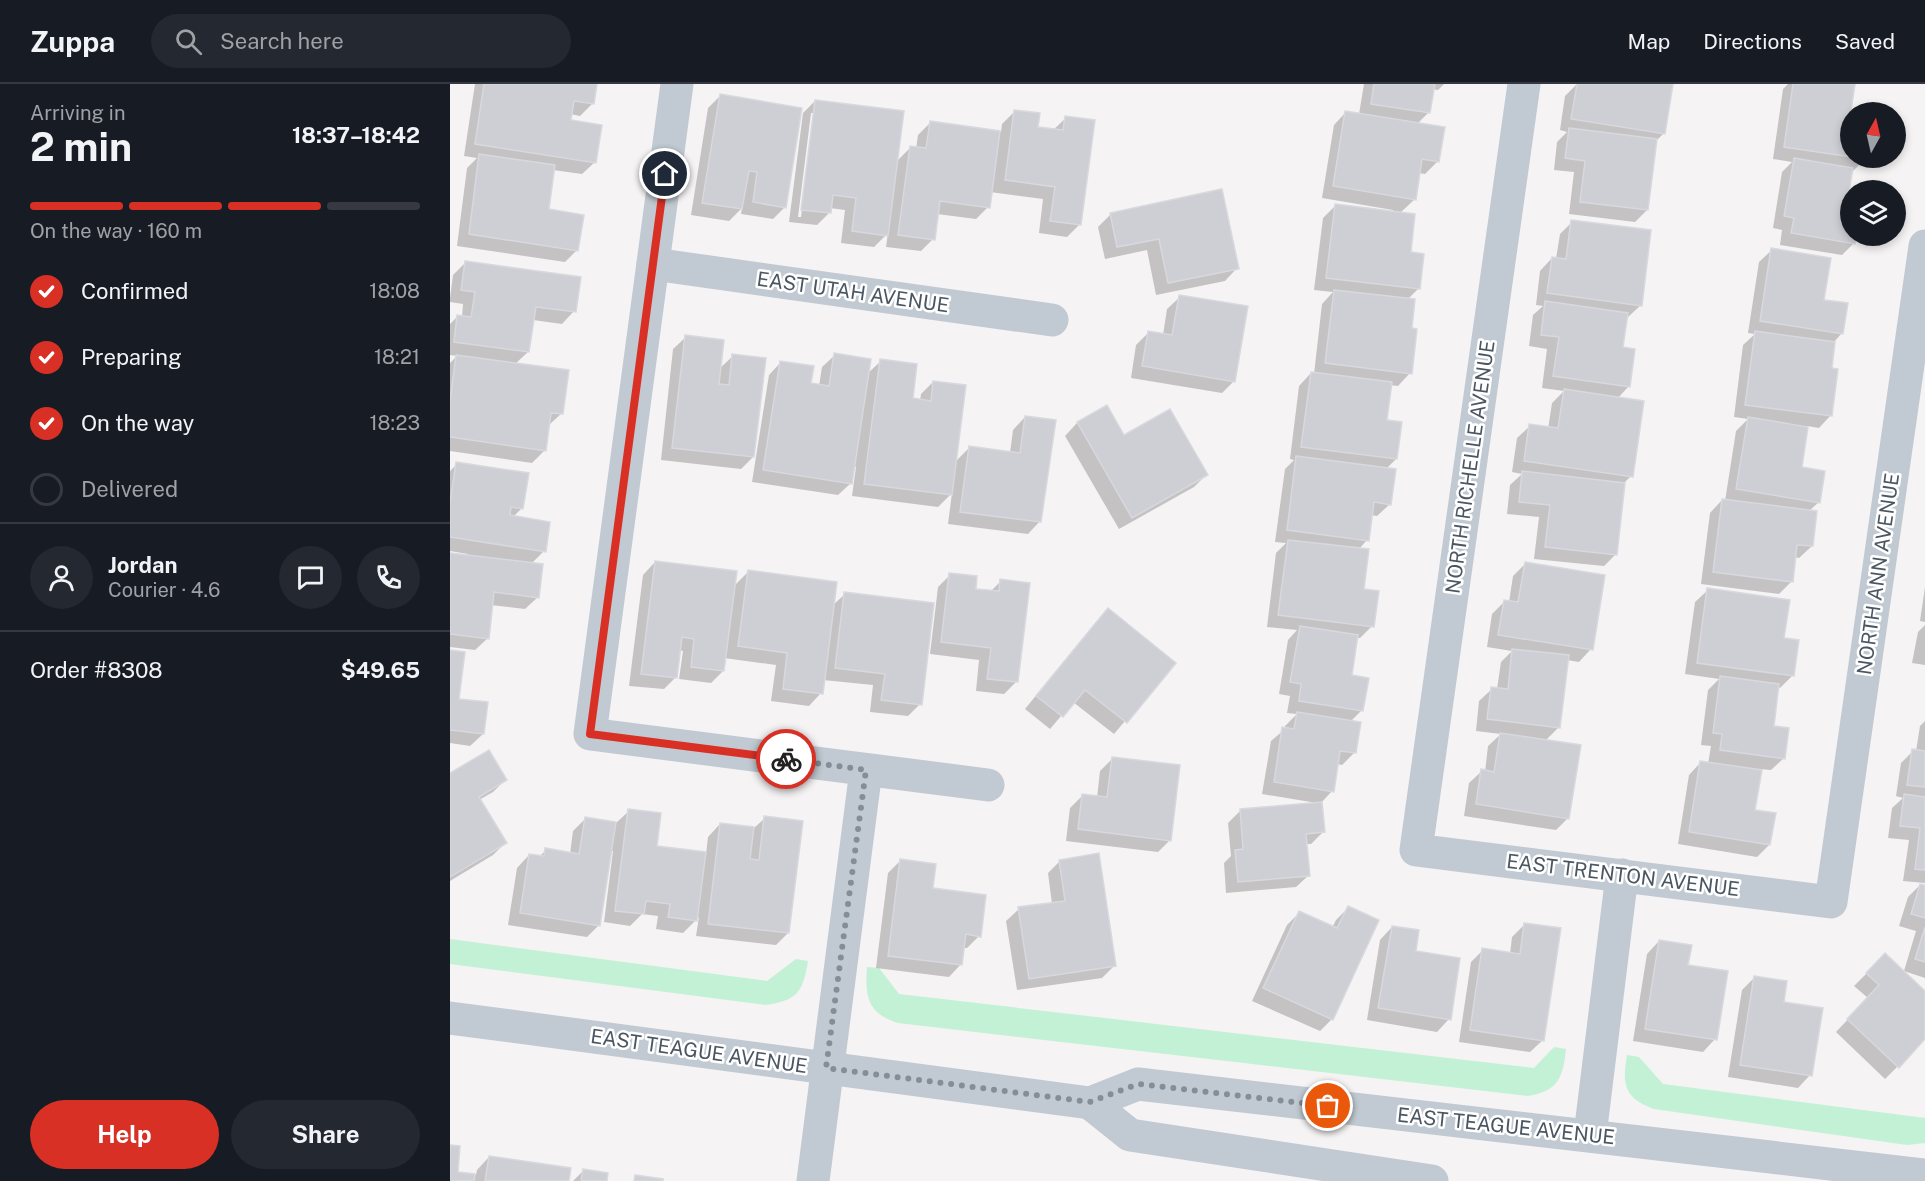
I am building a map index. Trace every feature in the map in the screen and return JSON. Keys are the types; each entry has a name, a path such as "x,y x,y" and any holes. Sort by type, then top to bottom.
{"street":[{"path":"677,84 590,734 988,785"},
{"name":"NORTH RICHELLE AVENUE","path":"1416,850 1524,84"},
{"name":"NORTH ANN AVENUE","path":"1831,902 1925,246"},
{"name":"EAST UTAH AVENUE","path":"653,264 1052,320"},
{"path":"813,1181 866,770"},
{"name":"EAST TRENTON AVENUE","path":"1416,850 1831,902"},
{"path":"1590,1135 1622,875"},
{"name":"EAST TEAGUE AVENUE","path":"450,1018 1090,1102 1138,1084 1925,1175"},
{"path":"1090,1102 1130,1135 1432,1181"}],"green space":[{"path":"450,939 767,981 796,959 808,961 804,980 797,993 785,1001 765,1005 450,964"},
{"path":"867,967 879,968 899,994 1534,1068 1554,1047 1566,1049 1565,1059 1561,1075 1552,1087 1528,1096 898,1023 880,1014 870,1002"},
{"path":"1627,1055 1639,1057 1663,1084 1925,1118 1925,1143 1907,1145 1654,1109 1636,1100 1627,1089 1625,1075"}],"building":[{"path":"484,84 597,84 594,104 574,101 571,120 602,125 596,163 475,144"},
{"path":"1374,84 1435,84 1430,113 1371,104"},
{"path":"1577,84 1673,84 1665,134 1571,119"},
{"path":"1793,84 1855,84 1852,102 1840,102 1840,155 1784,147"},
{"path":"720,94 802,108 786,208 753,202 757,172 749,171 742,209 702,203"},
{"path":"815,100 904,111 888,236 852,231 856,198 833,195 831,213 801,210"},
{"path":"1014,110 1040,113 1038,127 1063,130 1065,116 1095,120 1081,225 1050,221 1055,187 1005,180"},
{"path":"1345,111 1445,127 1439,162 1422,159 1416,200 1333,186"},
{"path":"930,121 1000,131 990,208 940,201 935,240 898,235 910,146 926,148"},
{"path":"1569,128 1657,139 1648,210 1580,202 1585,161 1565,158"},
{"path":"479,154 555,165 549,209 584,215 578,251 469,234"},
{"path":"1794,158 1840,166 1840,168 1853,168 1851,180 1840,180 1840,241 1791,233 1794,218 1784,216"},
{"path":"1222,189 1239,269 1168,283 1159,239 1117,247 1110,213"},
{"path":"1335,204 1415,214 1411,252 1424,254 1420,289 1326,278"},
{"path":"1571,220 1651,230 1642,306 1547,293 1552,257 1566,259"},
{"path":"1771,248 1831,258 1824,300 1848,303 1843,334 1760,321"},
{"path":"465,261 581,277 576,312 536,307 529,352 454,342 457,315 471,317 475,292 461,290"},
{"path":"1334,290 1415,299 1412,328 1417,329 1412,374 1325,363"},
{"path":"1179,295 1248,306 1235,382 1142,366 1148,331 1172,335"},
{"path":"1545,301 1628,313 1623,347 1635,349 1630,387 1553,376 1559,337 1541,335"},
{"path":"1755,331 1835,342 1832,368 1838,369 1832,416 1745,405"},
{"path":"685,335 724,340 719,384 729,385 732,354 766,358 754,457 672,448"},
{"path":"834,353 871,359 852,484 763,470 780,361 814,366 811,383 829,386"},
{"path":"456,355 569,370 563,414 551,413 546,451 450,437 450,401"},
{"path":"880,359 917,364 913,398 931,401 933,381 966,385 952,495 864,484"},
{"path":"1311,372 1392,382 1387,420 1402,422 1397,459 1301,447"},
{"path":"1564,389 1644,401 1633,477 1524,461 1529,424 1558,428"},
{"path":"1107,405 1124,435 1170,409 1208,475 1132,518 1077,422"},
{"path":"1025,416 1056,420 1041,522 960,512 969,446 1020,453"},
{"path":"1748,417 1808,427 1802,467 1825,471 1820,503 1736,489"},
{"path":"1296,456 1396,469 1391,505 1374,502 1369,541 1287,530"},
{"path":"456,462 529,473 523,509 511,507 510,515 550,522 546,552 450,537 450,503"},
{"path":"1522,471 1625,483 1617,555 1545,547 1550,505 1519,502"},
{"path":"1722,499 1817,511 1813,546 1797,545 1793,582 1713,572"},
{"path":"1288,540 1369,549 1364,589 1379,591 1374,627 1278,615"},
{"path":"450,553 543,564 539,598 494,592 489,639 450,634"},
{"path":"655,561 737,571 724,671 691,667 694,639 682,637 677,678 641,674"},
{"path":"1525,562 1605,575 1593,650 1498,635 1504,600 1518,602"},
{"path":"748,570 837,582 823,694 783,689 787,653 738,646"},
{"path":"949,573 977,576 976,589 999,591 1000,579 1030,583 1018,682 987,679 991,648 941,642"},
{"path":"1707,588 1790,600 1784,638 1799,640 1794,676 1697,663"},
{"path":"844,592 934,603 922,705 881,700 885,674 835,668"},
{"path":"1108,608 1176,663 1127,723 1085,690 1063,717 1036,696"},
{"path":"1300,626 1358,635 1352,675 1369,678 1363,711 1299,701 1301,684 1290,682"},
{"path":"1512,649 1569,655 1560,728 1487,719 1491,687 1508,689"},
{"path":"450,650 465,652 459,699 488,702 484,734 450,730"},
{"path":"1720,676 1779,684 1774,726 1789,728 1785,759 1720,750 1722,734 1713,733"},
{"path":"1297,712 1361,722 1356,753 1340,751 1334,792 1274,782 1282,727 1294,729"},
{"path":"1500,733 1581,745 1569,819 1476,804 1481,769 1494,772"},
{"path":"1912,749 1925,751 1925,787 1907,785"},
{"path":"489,750 507,780 479,797 507,843 450,877 450,773"},
{"path":"1112,757 1180,765 1171,841 1078,829 1082,794 1107,797"},
{"path":"1700,761 1762,770 1755,810 1776,813 1770,845 1689,832"},
{"path":"1904,794 1925,797 1925,870 1915,869 1920,828 1900,826"},
{"path":"1322,802 1325,832 1306,834 1310,876 1238,882 1235,850 1243,849 1240,809"},
{"path":"628,809 661,813 657,846 706,852 697,921 668,917 670,904 646,901 644,914 615,911"},
{"path":"764,816 803,821 789,933 708,924 720,823 754,827 750,859 759,860"},
{"path":"585,817 616,822 600,926 520,913 529,854 544,856 545,848 579,854"},
{"path":"1099,853 1116,966 1029,979 1018,907 1065,901 1059,860"},
{"path":"900,859 936,864 933,888 986,895 981,937 966,934 962,965 888,956"},
{"path":"1920,884 1925,885 1925,918 1911,914"},
{"path":"1348,906 1379,920 1333,1020 1263,988 1299,911 1337,928"},
{"path":"1524,923 1561,928 1544,1041 1470,1030 1482,948 1520,954"},
{"path":"1392,926 1419,930 1416,951 1460,958 1451,1020 1378,1008"},
{"path":"1925,927 1925,962 1915,959"},
{"path":"1659,940 1692,945 1688,965 1728,971 1717,1040 1645,1029"},
{"path":"1885,953 1925,991 1925,1039 1899,1068 1847,1019 1879,985 1866,973"},
{"path":"1754,976 1787,981 1784,1002 1823,1008 1812,1076 1740,1065"},
{"path":"450,1145 460,1146 458,1172 475,1174 474,1181 450,1181"},
{"path":"489,1156 571,1168 569,1181 485,1181"},
{"path":"583,1169 608,1173 607,1181 581,1181"},
{"path":"635,1175 663,1179 663,1181 634,1181"}],"way so far":[{"path":"786,759 866,770 826,1068 1090,1102 1138,1084 1328,1106"}],"route":[{"path":"665,174 590,734 786,759"}]}
